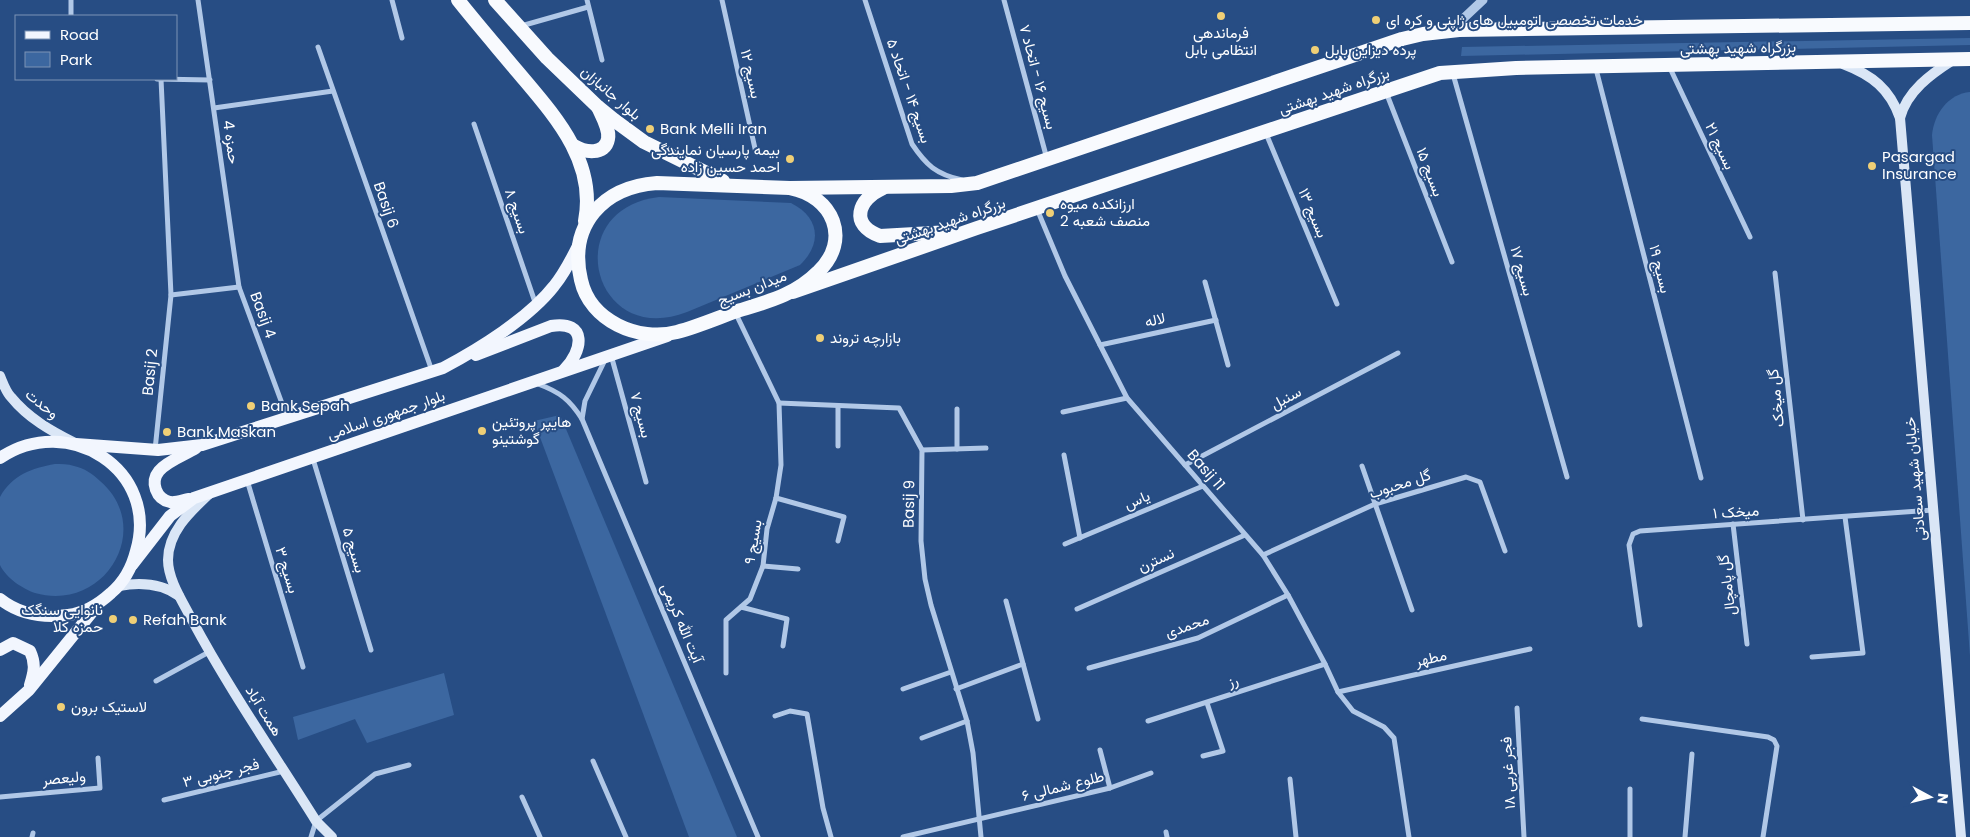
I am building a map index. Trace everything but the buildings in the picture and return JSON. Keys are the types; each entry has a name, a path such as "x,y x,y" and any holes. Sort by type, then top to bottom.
{"highway":[{"path":"458,0 553,114 574,146 587,187 587,212 584,228"},
{"name":"بلوار جانبازان","path":"495,0 598,107 644,142 710,177 738,186"},
{"name":"بزرگراه شهید بهشتی","path":"790,188 951,186 977,183 1402,39 1449,31 1970,23"},
{"name":"بزرگراه شهید بهشتی","path":"793,292 976,228 1386,90 1425,77 1452,71 1970,60"},
{"path":"574,146 582,151 596,152 605,144 608,139 607,130 598,107"},
{"name":"میدان بسیج","path":"657,183 790,188 804,190 826,207 832,219 835,233 834,247 828,260 819,271 793,292 676,333 655,334 636,332 619,326 603,316 590,301 582,284 578,266 578,246 584,228 594,211 608,198 624,189 643,184 657,183"},
{"path":"886,187 868,197 861,209 863,224 873,234 880,236 925,234 976,228"}],"main road":[{"path":"1900,118 1906,104 1922,83 1953,60"},
{"path":"1837,62 1862,72 1881,86 1892,98 1900,118"},
{"name":"خیابان شهید سعادتی","path":"1900,118 1961,837"},
{"name":"بلوار جمهوری اسلامی","path":"76,444 155,450 202,444 437,370 480,346 527,314 560,278 578,246"},
{"path":"437,370 552,326 565,324 575,330 579,339 574,358 562,372"},
{"name":"بلوار جمهوری اسلامی","path":"132,566 170,516 194,498 676,333"},
{"name":"وحدت","path":"0,376 10,396 26,412 46,429 76,444"},
{"path":"0,458 30,443 50,440 76,444 99,454 118,470 132,491 139,516 139,541 132,566 119,586 99,603 29,690 0,716"},
{"path":"194,498 176,502 164,500 156,491 155,478 162,468 202,444"},
{"name":"همت آباد","path":"212,492 187,514 180,525 170,547 168,568 209,652 316,821 332,837"},
{"path":"119,586 140,584 161,586 180,596"},
{"path":"0,599 7,605 26,613 51,617 76,614 99,603"},
{"path":"0,650 13,643 30,651 34,660 34,669 29,690"}],"street":[{"path":"71,0 71,15"},
{"name":"حمزه 4","path":"198,0 239,287"},
{"path":"392,0 402,38"},
{"path":"587,0 602,60"},
{"name":"بسیج ۱۲","path":"722,0 756,153"},
{"name":"بسیج ۱۴ - اتحاد ۵","path":"865,0 912,144 926,163 934,170 951,177 977,183"},
{"name":"بسیج ۱۶ - اتحاد ۷","path":"1004,0 1048,160"},
{"path":"1449,31 1482,0"},
{"path":"518,26 588,6"},
{"name":"Basij 6","path":"318,48 437,370"},
{"name":"بسیج ۲۱","path":"1668,65 1750,237"},
{"name":"بسیج ۱۹","path":"1595,67 1701,478"},
{"name":"بسیج ۱۷","path":"1452,71 1567,478"},
{"path":"178,79 210,80"},
{"name":"Basij 2","path":"155,450 171,296 161,80"},
{"name":"بسیج ۱۵","path":"1386,90 1452,262"},
{"path":"214,108 333,91"},
{"name":"بسیج ۸","path":"474,124 536,305"},
{"name":"بسیج ۱۳","path":"1265,131 1337,304"},
{"name":"Basij 11","path":"1037,208 1065,276 1126,398 1185,464 1244,535 1264,555 1288,595 1338,692 1353,711 1384,727 1394,738 1409,837"},
{"name":"گل میخک","path":"1775,273 1803,520"},
{"path":"1205,282 1228,365"},
{"name":"Basij 4","path":"171,296 239,287 287,418"},
{"path":"735,312 779,403 898,408 922,450 986,448"},
{"name":"لاله","path":"1100,345 1216,320"},
{"name":"سنبل","path":"1185,464 1398,353"},
{"path":"582,420 585,400 609,356"},
{"name":"بسیج ۷","path":"609,356 646,482"},
{"name":"آیت الله کریمی","path":"533,382 553,389 571,403 582,420 758,837"},
{"path":"1063,412 1126,398"},
{"name":"بسیج ۹","path":"726,673 726,620 750,599 764,566 767,529 776,498 781,465 779,403"},
{"path":"838,406 838,446"},
{"path":"956,450 958,409"},
{"name":"Basij 9","path":"922,450 921,541 925,579 967,721 973,753 981,837"},
{"path":"1064,455 1080,538"},
{"name":"بسیج ۵","path":"312,457 371,650"},
{"path":"1362,466 1412,610"},
{"name":"گل محبوب","path":"1264,555 1375,504 1466,476 1480,482 1504,551"},
{"name":"بسیج ۳","path":"247,480 302,667"},
{"name":"یاس","path":"1065,544 1203,486"},
{"path":"776,498 844,516 838,541"},
{"name":"میخک ۱","path":"1640,625 1629,545 1633,534 1640,531 1933,510"},
{"path":"1812,657 1863,653 1845,516"},
{"name":"گل پامچال","path":"1733,524 1747,644"},
{"name":"نسترن","path":"1077,609 1244,535"},
{"path":"764,566 798,569"},
{"name":"محمدی","path":"1089,668 1198,638 1288,595"},
{"path":"1006,601 1038,719"},
{"path":"741,607 787,619 783,646"},
{"name":"مطهر","path":"1338,692 1530,649"},
{"path":"156,681 209,652"},
{"path":"956,689 1023,664"},
{"name":"رز","path":"1148,721 1325,664"},
{"path":"903,689 951,672"},
{"path":"1203,756 1223,750 1207,703"},
{"name":"فجر غربی ۱۸","path":"1517,708 1524,837"},
{"path":"775,716 790,711 807,714 823,808 831,837"},
{"path":"1642,719 1774,740 1777,746 1762,837"},
{"path":"922,738 967,721"},
{"path":"1100,750 1110,788"},
{"path":"1685,837 1692,754"},
{"name":"ولیعصر","path":"0,796 100,788 98,758"},
{"path":"593,760 626,837"},
{"path":"311,837 316,821 375,774 409,765"},
{"name":"فجر جنوبی ۳","path":"164,800 284,771"},
{"name":"طلوع شمالی ۶","path":"903,837 1110,788 1151,773"},
{"path":"1290,779 1296,837"},
{"path":"1630,789 1630,837"},
{"path":"522,797 540,837"}],"green space":[{"path":"1970,38 1970,45 1461,56 1462,47"},
{"path":"1970,92 1970,656 1932,135 1933,127 1944,106 1955,97"},
{"path":"659,197 791,203 800,209 812,223 815,239 807,257 800,265 687,312 654,318 628,311 610,295 600,273 598,248 607,225 627,207"},
{"path":"560,415 737,837 689,837 534,421"},
{"path":"55,464 67,464 78,467 100,481 116,500 123,521 122,542 114,562 101,579 82,591 60,596 35,593 25,589 11,579 0,565 0,497 10,483 23,474"},
{"path":"444,673 454,715 367,743 355,719 298,740 293,717"}],"place":[{"name":"فرماندهی انتظامی بابل","path":"1221,16"},
{"name":"خدمات تخصصی اتومبیل های ژاپنی و کره ای","path":"1376,20"},
{"name":"پرده دیزاین بابل","path":"1315,50"},
{"name":"Bank Melli Iran","path":"650,129"},
{"name":"بیمه پارسیان نمایندگی احمد حسین زاده","path":"790,159"},
{"name":"Pasargad Insurance","path":"1872,166"},
{"name":"ارزانکده میوه منصف شعبه 2","path":"1050,213"},
{"name":"بازارچه تروند","path":"820,338"},
{"name":"Bank Sepah","path":"251,406"},
{"name":"هایپر پروتئین گوشتینو","path":"482,431"},
{"name":"Bank Maskan","path":"167,432"},
{"name":"نانوایی سنگک حمزه کلا","path":"113,619"},
{"name":"Refah Bank","path":"133,620"},
{"name":"لاستیک برون","path":"61,707"}]}
